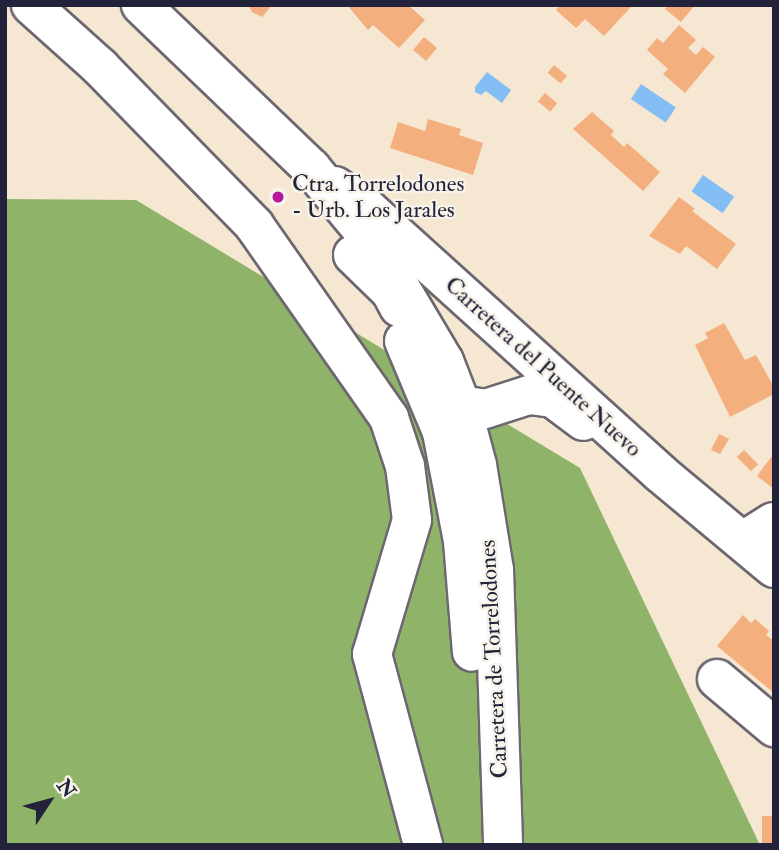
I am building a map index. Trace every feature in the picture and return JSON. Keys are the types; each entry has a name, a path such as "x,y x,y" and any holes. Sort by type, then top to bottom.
{"main road":[{"path":"31,5 100,67 254,225 389,418 405,466 412,520 372,654 423,845"},
{"name":"Carretera de Torrelodones","path":"123,5 353,255 395,322 428,395 442,432 463,541 478,741 492,845"},
{"name":"Carretera de Torrelodones","path":"141,5 311,168 375,245 426,328 461,405 477,465 494,570 503,845"},
{"name":"Carretera del Puente Nuevo","path":"311,168 368,209 555,375 660,473 758,532 774,568"},
{"path":"353,255 391,292 440,381 461,405 485,409 529,395 553,398 583,422 660,473"},
{"path":"463,541 467,503 456,421 461,405 476,390 494,380 529,373 555,375"},
{"path":"494,570 488,439 495,422 516,410 554,411 583,422"},
{"path":"717,679 774,727"}],"green space":[{"path":"5,199 136,200 580,468 760,845 5,845"}],"water":[{"path":"487,72 511,90 502,103 486,91 481,95 475,92 475,87"},
{"path":"641,84 676,107 666,122 631,99"},
{"path":"703,175 734,197 723,213 692,191"}],"building":[{"path":"248,5 272,5 262,17 252,12"},
{"path":"347,5 408,5 425,20 399,48 373,25 368,30"},
{"path":"560,5 631,7 604,36 585,19 576,28 556,10"},
{"path":"668,5 695,5 681,22 665,9"},
{"path":"679,25 696,40 688,48 696,55 703,47 715,57 685,93 663,74 668,69 647,50 657,38 663,43"},
{"path":"424,37 437,48 426,61 413,50"},
{"path":"554,65 567,76 561,84 548,73"},
{"path":"545,93 557,103 550,112 538,101"},
{"path":"592,112 614,131 611,135 624,147 627,143 660,172 643,191 573,129"},
{"path":"428,119 461,129 459,135 483,143 473,175 390,148 398,122 425,131"},
{"path":"679,197 695,209 692,211 736,244 717,269 686,246 680,254 649,236"},
{"path":"724,323 745,360 756,355 774,387 774,394 730,417 695,345 708,338 705,333"},
{"path":"719,434 729,439 720,454 711,450"},
{"path":"744,450 758,464 751,471 737,457"},
{"path":"772,456 774,457 774,489 757,476"},
{"path":"743,615 751,623 755,619 769,631 766,635 774,641 774,693 717,646"},
{"path":"762,816 774,816 774,845 762,845"}],"place":[{"name":"Ctra. Torrelodones - Urb. Los Jarales","path":"278,197"}]}
